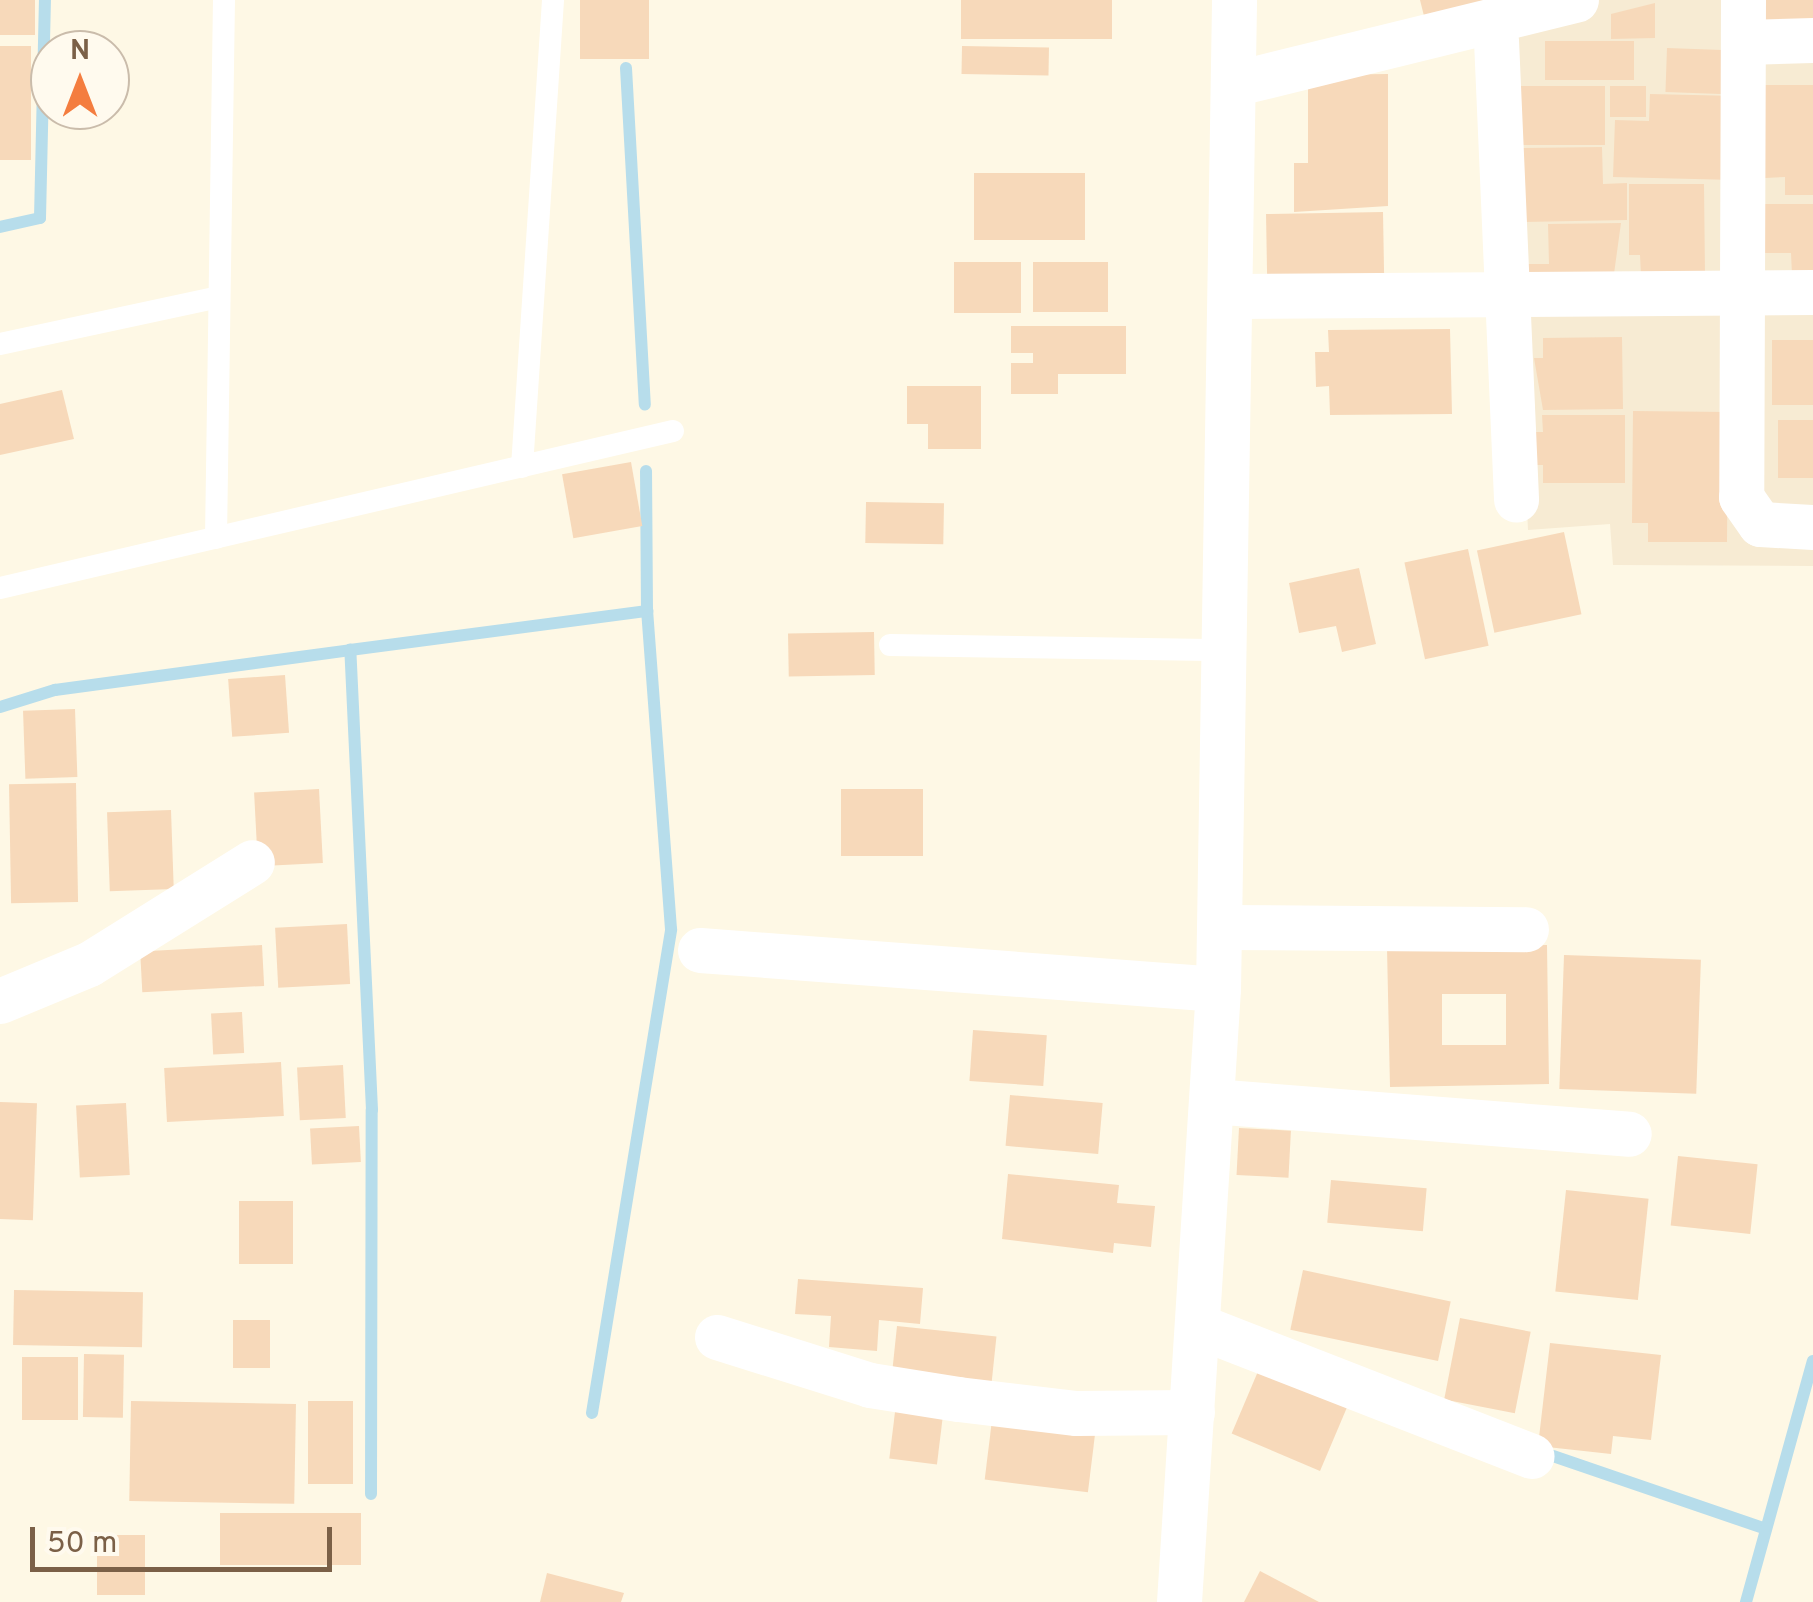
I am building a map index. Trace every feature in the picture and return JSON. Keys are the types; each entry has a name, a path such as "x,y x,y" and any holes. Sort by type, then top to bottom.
{"street":[{"path":"1179,1602 1218,989 1236,296 1234,0"},
{"path":"1237,83 1576,0"},
{"path":"1813,40 1744,21 1744,510 1760,524 1813,527"},
{"path":"1496,40 1502,295 1516,500"},
{"path":"1236,296 1813,292"},
{"path":"0,1001 88,964 252,862"},
{"path":"1220,928 1526,929"},
{"path":"700,950 1218,989"},
{"path":"1212,1102 1629,1134"},
{"path":"1198,1326 1532,1456"},
{"path":"716,1337 922,1393 1076,1414 1192,1412"}],"lane":[{"path":"216,538 224,0"},
{"path":"522,467 553,0"},
{"path":"0,344 219,297"},
{"path":"0,588 674,431"},
{"path":"890,645 1226,650"}],"shaded area":[{"path":"1556,0 1813,0 1813,566 1613,565 1610,524 1528,530 1505,12"}],"building":[{"path":"0,0 35,0 35,30 30,30 30,35 0,35"},
{"path":"580,0 649,0 649,59 580,59"},
{"path":"961,0 1112,0 1112,39 961,39"},
{"path":"1420,0 1537,0 1427,28"},
{"path":"1763,0 1813,0 1813,35 1763,35"},
{"path":"1655,3 1655,38 1611,39 1611,14"},
{"path":"1545,41 1634,41 1634,80 1545,80"},
{"path":"0,46 30,46 31,160 0,160"},
{"path":"962,46 1049,48 1048,76 962,74"},
{"path":"1667,48 1736,50 1734,94 1665,92"},
{"path":"1388,74 1388,206 1294,212 1294,163 1308,163 1308,75"},
{"path":"1764,85 1813,85 1813,195 1785,195 1785,177 1765,178"},
{"path":"1518,86 1605,86 1605,145 1518,145"},
{"path":"1610,86 1646,86 1646,117 1610,117"},
{"path":"1650,94 1737,96 1735,180 1613,177 1615,120 1649,121"},
{"path":"1602,147 1603,184 1627,183 1627,220 1522,222 1522,148"},
{"path":"974,173 1085,173 1085,240 974,240"},
{"path":"1629,184 1704,184 1705,275 1641,275 1640,255 1629,255"},
{"path":"1762,204 1813,204 1813,275 1792,275 1791,253 1762,253"},
{"path":"1383,212 1384,282 1267,284 1266,214"},
{"path":"1621,223 1613,281 1524,282 1524,264 1549,264 1548,224"},
{"path":"954,262 1021,262 1021,313 954,313"},
{"path":"1033,262 1108,262 1108,312 1033,312"},
{"path":"1011,326 1126,326 1126,374 1058,374 1058,394 1011,394 1011,363 1033,363 1033,353 1011,353"},
{"path":"1450,329 1452,414 1330,415 1329,386 1316,387 1315,352 1329,352 1328,330"},
{"path":"1622,337 1623,409 1543,410 1534,358 1543,358 1543,338"},
{"path":"1772,340 1813,340 1813,405 1772,405"},
{"path":"907,386 981,386 981,449 928,449 928,424 907,424"},
{"path":"62,390 74,439 0,455 0,404"},
{"path":"1633,411 1728,412 1727,542 1648,542 1648,523 1632,523"},
{"path":"1542,415 1625,415 1625,483 1543,483 1543,465 1531,465 1531,432 1543,432"},
{"path":"1778,420 1813,420 1813,478 1778,478"},
{"path":"631,462 642,526 573,538 562,474"},
{"path":"866,502 944,503 943,544 865,543"},
{"path":"1564,532 1581,614 1494,633 1477,551"},
{"path":"1468,549 1489,646 1425,659 1404,563"},
{"path":"1359,568 1376,644 1342,652 1336,626 1299,633 1289,583"},
{"path":"874,632 875,675 789,676 788,634"},
{"path":"285,675 289,733 232,737 228,679"},
{"path":"75,709 77,777 25,779 23,711"},
{"path":"76,783 78,902 11,903 9,784"},
{"path":"319,789 323,863 258,866 254,792"},
{"path":"841,789 923,789 923,856 841,856"},
{"path":"171,810 174,889 110,891 107,812"},
{"path":"347,924 350,984 278,988 275,928"},
{"path":"262,945 264,986 142,992 140,951"},
{"path":"1547,945 1549,1084 1390,1087 1387,948","holes":["1442,994 1506,994 1506,1045 1442,1045"]},
{"path":"1564,955 1701,960 1696,1094 1559,1089"},
{"path":"242,1012 244,1053 213,1055 211,1014"},
{"path":"973,1030 1047,1035 1043,1086 969,1081"},
{"path":"281,1062 284,1116 167,1122 164,1068"},
{"path":"343,1065 346,1118 300,1120 297,1067"},
{"path":"1010,1095 1103,1103 1098,1154 1006,1146"},
{"path":"0,1102 37,1103 33,1220 0,1219"},
{"path":"126,1103 130,1175 80,1178 76,1106"},
{"path":"359,1126 361,1162 312,1165 310,1129"},
{"path":"1239,1128 1291,1131 1288,1178 1237,1175"},
{"path":"1678,1156 1758,1164 1750,1234 1671,1226"},
{"path":"1008,1174 1119,1185 1117,1203 1155,1206 1151,1247 1114,1243 1113,1253 1002,1239"},
{"path":"1331,1180 1427,1188 1423,1231 1327,1223"},
{"path":"1566,1190 1649,1199 1638,1300 1555,1291"},
{"path":"239,1201 293,1201 293,1264 239,1264"},
{"path":"1303,1270 1451,1301 1438,1361 1290,1330"},
{"path":"798,1279 923,1288 920,1324 879,1320 877,1351 829,1347 831,1316 795,1314"},
{"path":"14,1290 143,1292 142,1347 13,1345"},
{"path":"1460,1318 1531,1332 1515,1413 1444,1399"},
{"path":"233,1320 270,1320 270,1368 233,1368"},
{"path":"897,1326 996,1336 991,1391 891,1381"},
{"path":"1550,1343 1661,1355 1651,1440 1613,1436 1611,1454 1538,1446"},
{"path":"84,1354 124,1355 123,1418 83,1417"},
{"path":"22,1357 78,1357 78,1420 22,1420"},
{"path":"1259,1369 1347,1407 1320,1471 1232,1433"},
{"path":"131,1401 296,1404 294,1504 129,1501"},
{"path":"308,1401 353,1401 353,1484 308,1484"},
{"path":"896,1404 944,1410 937,1464 889,1459"},
{"path":"992,1420 1095,1433 1088,1492 985,1480"},
{"path":"220,1513 361,1513 361,1565 220,1565"},
{"path":"97,1535 145,1535 145,1595 97,1595"},
{"path":"1260,1571 1319,1602 1244,1602"},
{"path":"547,1573 624,1593 621,1602 540,1602"}],"waterway":[{"path":"0,227 40,218 45,0"},
{"path":"626,68 645,404"},
{"path":"371,1494 372,1110 350,650 647,611 646,471"},
{"path":"592,1413 671,929 647,611"},
{"path":"0,707 55,690 350,650"},
{"path":"1746,1602 1813,1361"},
{"path":"1553,1456 1766,1529"}]}
